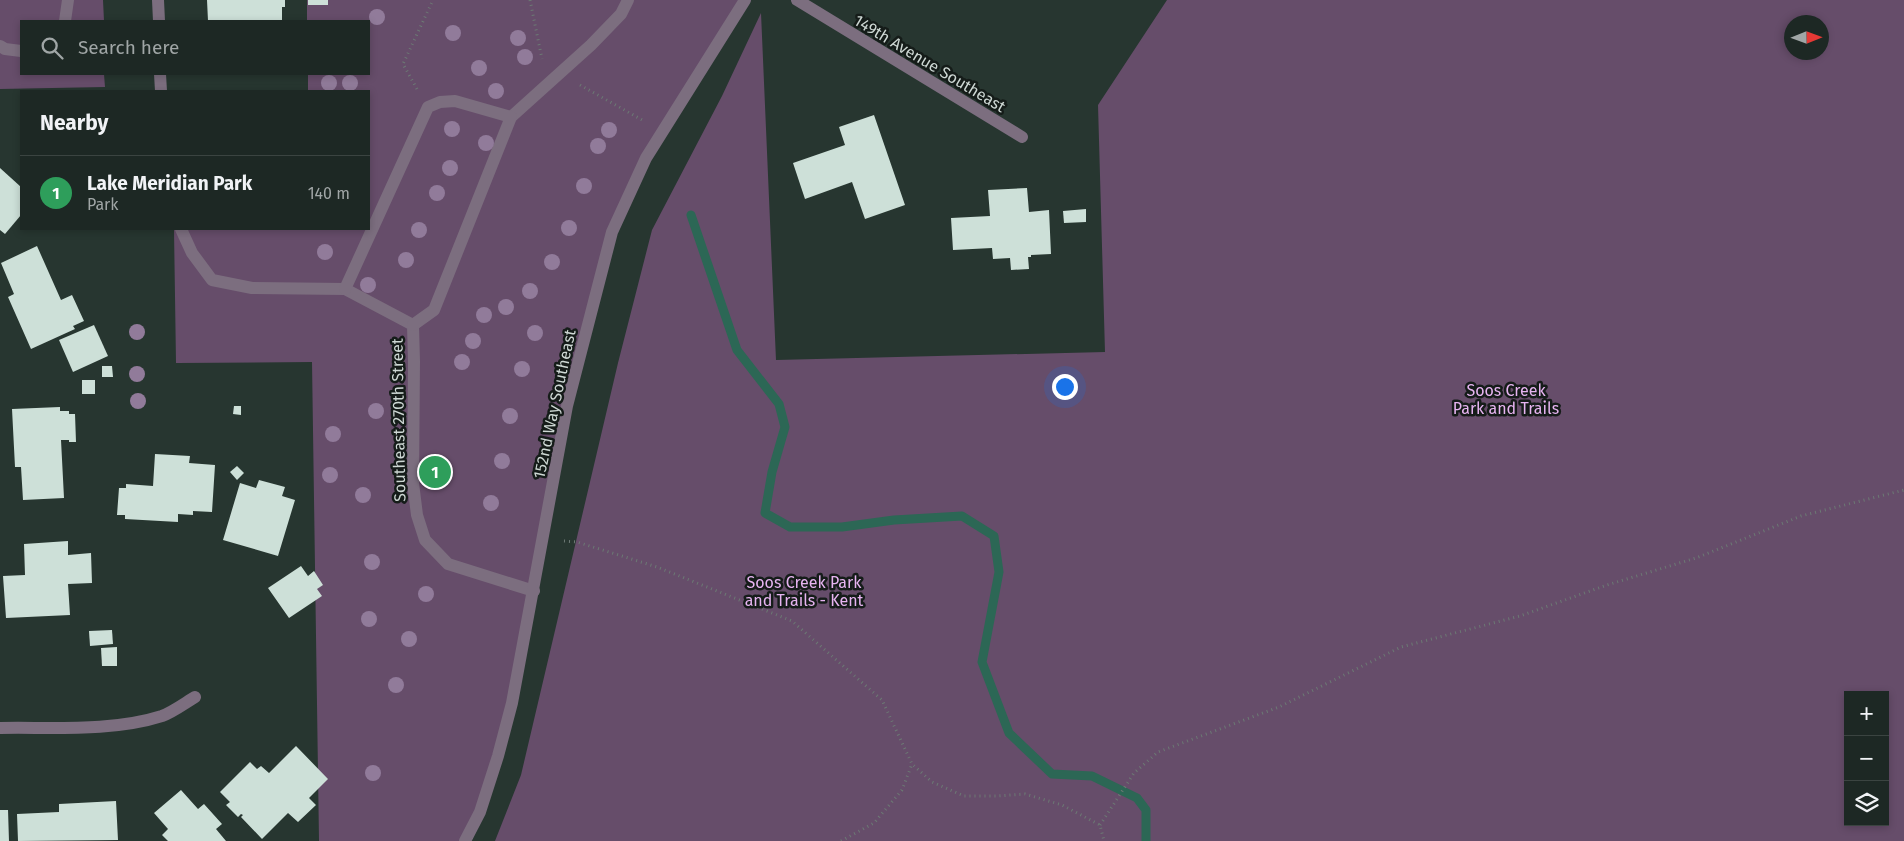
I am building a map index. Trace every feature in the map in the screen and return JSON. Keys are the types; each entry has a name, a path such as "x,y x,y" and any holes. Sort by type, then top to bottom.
{"street":[{"path":"65,20 68,0"},
{"path":"158,0 158,20"},
{"path":"412,325 434,310 511,117 591,45 621,14 628,0"},
{"name":"152nd Way Southeast","path":"465,841 480,812 512,703 567,406 612,232 646,158 745,0"},
{"name":"149th Avenue Southeast","path":"797,0 1022,137"},
{"path":"0,46 5,49 20,51"},
{"path":"160,75 161,90"},
{"path":"345,289 428,107 440,102 455,101 511,117"},
{"name":"Southeast 270th Street","path":"181,230 192,253 212,280 252,288 345,289 412,325 414,362 413,484 417,515 425,540 448,564 534,591"},
{"path":"0,728 74,727 136,722 163,715 195,697"}],"path":[{"path":"428,107 403,64 433,0"},
{"path":"530,0 542,60"},
{"path":"559,74 662,132"},
{"path":"1100,825 1117,802 1134,773 1158,752 1279,707 1401,647 1520,616 1607,585 1696,558 1801,516 1904,490"},
{"path":"544,538 577,542 657,567 792,621 882,700 912,764 932,782 964,796 1025,794 1062,805 1100,825 1104,841"},
{"path":"841,841 874,823 902,790 912,764"}],"green space":[{"path":"0,0 103,0 104,20 20,20 20,75 104,75 105,87 0,89"},
{"path":"307,0 745,0 690,87 612,232 584,336 512,703 465,841 319,841 312,362 176,363 174,230 370,230 370,90 308,90 308,75 370,75 370,20 307,20"},
{"name":"Soos Creek Park and Trails","path":"1167,0 1904,0 1904,841 495,841 521,775 618,363 652,230 722,96 761,13 776,360 1105,352 1098,105"}],"building":[{"path":"207,0 285,0 285,7 282,7 282,20 208,20"},
{"path":"308,0 328,0 328,5 308,5"},
{"path":"874,115 905,205 865,219 852,182 805,199 793,163 845,145 839,127"},
{"path":"0,168 20,186 20,216 5,234 0,230"},
{"path":"1027,188 1029,212 1049,210 1051,254 1031,255 1031,257 1028,257 1029,269 1011,270 1010,258 993,259 992,248 953,250 951,218 990,216 988,190"},
{"path":"1086,209 1086,222 1064,223 1063,211"},
{"path":"37,246 61,300 72,295 84,321 73,326 75,329 31,349 8,297 14,294 1,263"},
{"path":"94,325 108,356 73,372 59,340"},
{"path":"102,366 112,366 113,377 102,377"},
{"path":"82,380 95,380 95,394 82,394"},
{"path":"234,406 241,406 241,415 233,414"},
{"path":"60,407 60,411 69,411 69,414 75,414 76,442 61,440 64,498 23,500 21,467 15,467 12,409"},
{"path":"155,454 190,456 189,463 215,465 212,512 193,511 193,515 178,514 178,522 125,519 125,515 117,515 119,488 126,488 126,484 153,486"},
{"path":"237,466 244,473 237,480 230,472"},
{"path":"259,480 285,487 282,496 295,500 278,556 223,540 240,483 256,488"},
{"path":"68,541 68,555 91,553 92,583 68,584 70,615 6,618 3,576 25,575 24,544"},
{"path":"301,566 308,576 314,571 323,585 317,589 322,596 289,618 268,588"},
{"path":"112,630 113,644 90,646 89,631"},
{"path":"117,647 117,666 102,666 101,648"},
{"path":"296,746 328,779 309,798 316,805 298,822 288,813 262,839 241,817 243,815 241,814 238,817 226,805 230,802 220,792 250,762 257,769 261,766 269,773"},
{"path":"181,790 198,809 204,804 222,824 216,829 226,841 168,841 162,835 168,829 154,813"},
{"path":"116,801 118,840 18,841 17,814 59,812 59,804"},
{"path":"0,810 8,810 9,841 0,841"}],"waterway":[{"path":"691,215 737,350 779,404 785,427 772,472 765,513 790,527 842,527 894,520 962,516 994,536 999,572 982,662 1009,733 1052,774 1092,776 1137,798 1146,810 1146,841"}],"place":[{"name":"Lake Meridian Park","path":"435,472"}],"park label":[{"name":"Soos Creek Park and Trails - Kent","path":"804,591"}]}
